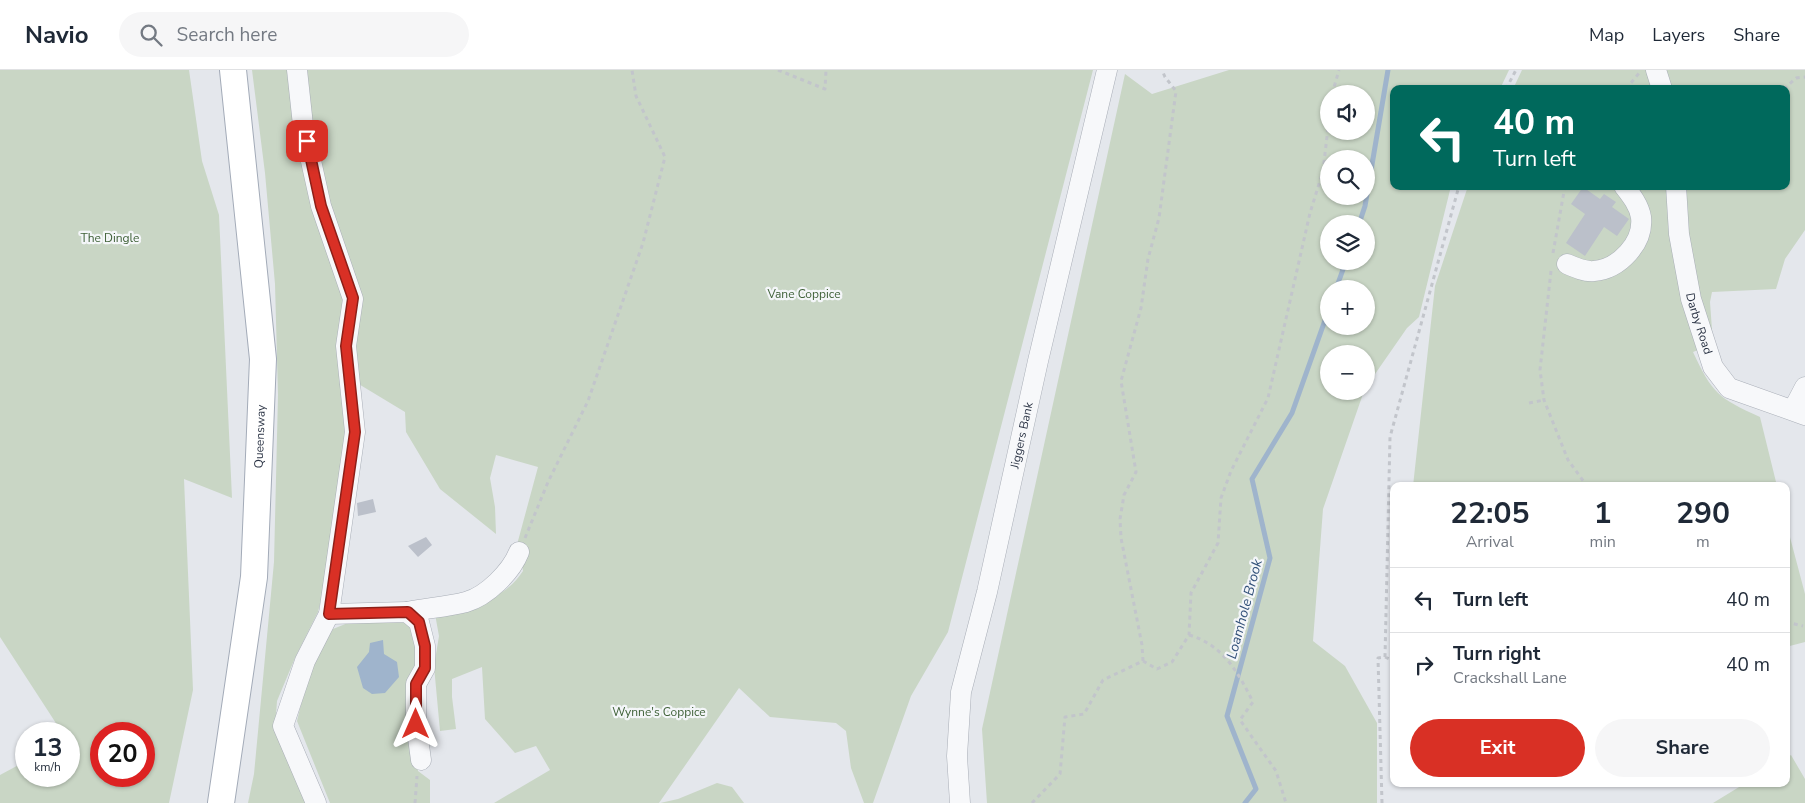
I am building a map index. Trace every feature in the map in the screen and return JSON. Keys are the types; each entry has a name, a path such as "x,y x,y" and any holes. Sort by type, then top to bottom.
{"main road":[{"name":"Queensway","path":"221,803 254,577 263,359 233,70"}],"street":[{"path":"297,70 303,125 321,206 353,298 346,346 355,432 329,614 305,661 283,726 316,803"},
{"name":"Jiggers Bank","path":"960,803 957,756 961,692 987,592 1038,361 1107,70"},
{"path":"1557,262 1592,271 1602,270 1614,265 1638,239 1641,216 1627,190"},
{"name":"Darby Road","path":"1676,190 1681,249 1691,299 1713,367 1729,388 1799,413"},
{"path":"1799,413 1805,387"},
{"path":"329,614 408,612 468,602 500,580 513,566 519,552"},
{"path":"408,612 419,622 425,646 425,668 416,684 416,724 421,760"}],"path":[{"path":"519,552 548,482 588,401 643,243 665,157 636,96 632,70"},
{"path":"778,70 825,89 826,70"},
{"path":"1143,661 1121,538 1120,519 1124,495 1136,472 1121,381 1141,308 1148,259 1159,218 1170,146 1176,91 1162,70"},
{"path":"1335,85 1339,70"},
{"path":"1508,85 1516,70"},
{"path":"1629,85 1641,70"},
{"path":"1788,85 1796,78 1805,78"},
{"path":"1143,661 1157,669 1172,662 1189,635 1191,593 1218,543 1221,498 1231,471 1268,398 1310,213 1323,171 1327,140"},
{"path":"1385,657 1390,437 1458,190"},
{"path":"1565,190 1557,262 1540,370 1544,400 1568,460 1584,482"},
{"path":"1528,403 1544,400"},
{"path":"1790,623 1803,626"},
{"path":"1189,635 1204,639 1230,661 1247,690 1253,702 1240,720 1276,771 1286,803"},
{"path":"1382,803 1378,658 1385,657 1390,659"},
{"path":"1032,803 1060,774 1065,717 1084,714 1103,680 1143,661"},
{"path":"415,803 416,783 421,760"}],"green space":[{"name":"The Dingle","path":"0,70 189,70 202,161 219,215 232,498 184,479 193,690 169,803 0,803 0,775 15,767 15,787 80,787 80,722 55,722 0,637"},
{"name":"Vane Coppice","path":"252,70 1093,70 948,632 911,696 873,803 864,803 851,768 846,731 836,723 770,717 739,688 659,803 494,803 550,770 536,746 515,753 485,719 482,667 452,679 456,729 440,731 434,666 439,636 435,614 473,605 495,596 506,590 523,571 518,541 538,467 496,455 490,478 495,507 496,534 440,489 406,432 405,412 357,383 325,584 318,612 295,658 277,701 275,729 307,803 248,803 254,774 274,562 278,395 275,284 265,173"},
{"path":"1229,70 1509,70 1502,85 1390,85 1390,190 1450,190 1419,317 1407,328 1375,374 1375,345 1320,345 1320,400 1361,400 1323,509 1313,641 1345,666 1377,723 1377,803 987,803 982,729 1125,74 1152,94"},
{"path":"1522,70 1805,70 1805,230 1785,259 1776,289 1712,292 1710,302 1713,344 1693,352 1711,386 1718,393 1734,405 1760,417 1776,482 1413,482 1435,286 1467,190 1790,190 1790,85 1515,85"},
{"path":"1790,537 1805,594 1805,642 1790,646"},
{"path":"365,616 407,618 415,630 420,662 411,679 418,771 430,780 430,803 330,803 297,721 309,671 333,629"},
{"path":"1790,756 1805,779 1805,803 1713,803 1739,787 1790,787"},
{"path":"717,783 732,787 744,803 660,803 678,799"}],"water":[{"path":"383,640 384,654 397,662 399,677 385,693 372,694 363,688 357,667 369,652 370,643"}],"building":[{"path":"1581,190 1587,190 1600,199 1604,194 1616,202 1612,207 1629,219 1617,236 1604,227 1585,256 1566,243 1585,214 1571,204"},
{"path":"373,499 376,512 358,516 357,503"},
{"path":"426,537 432,545 418,557 408,546"}],"waterway":[{"name":"Loamhole Brook","path":"1362,215 1388,70"},
{"name":"Loamhole Brook","path":"1339,280 1343,270"},
{"name":"Loamhole Brook","path":"1245,803 1256,789 1227,716 1270,558 1252,479 1292,413 1320,334"}],"route":[{"path":"307,141 321,206 353,298 346,346 355,432 329,614 408,612 419,622 425,646 425,668 416,684 416,724"}],"park label":[{"name":"Wynne's Coppice","path":"659,712"}]}
